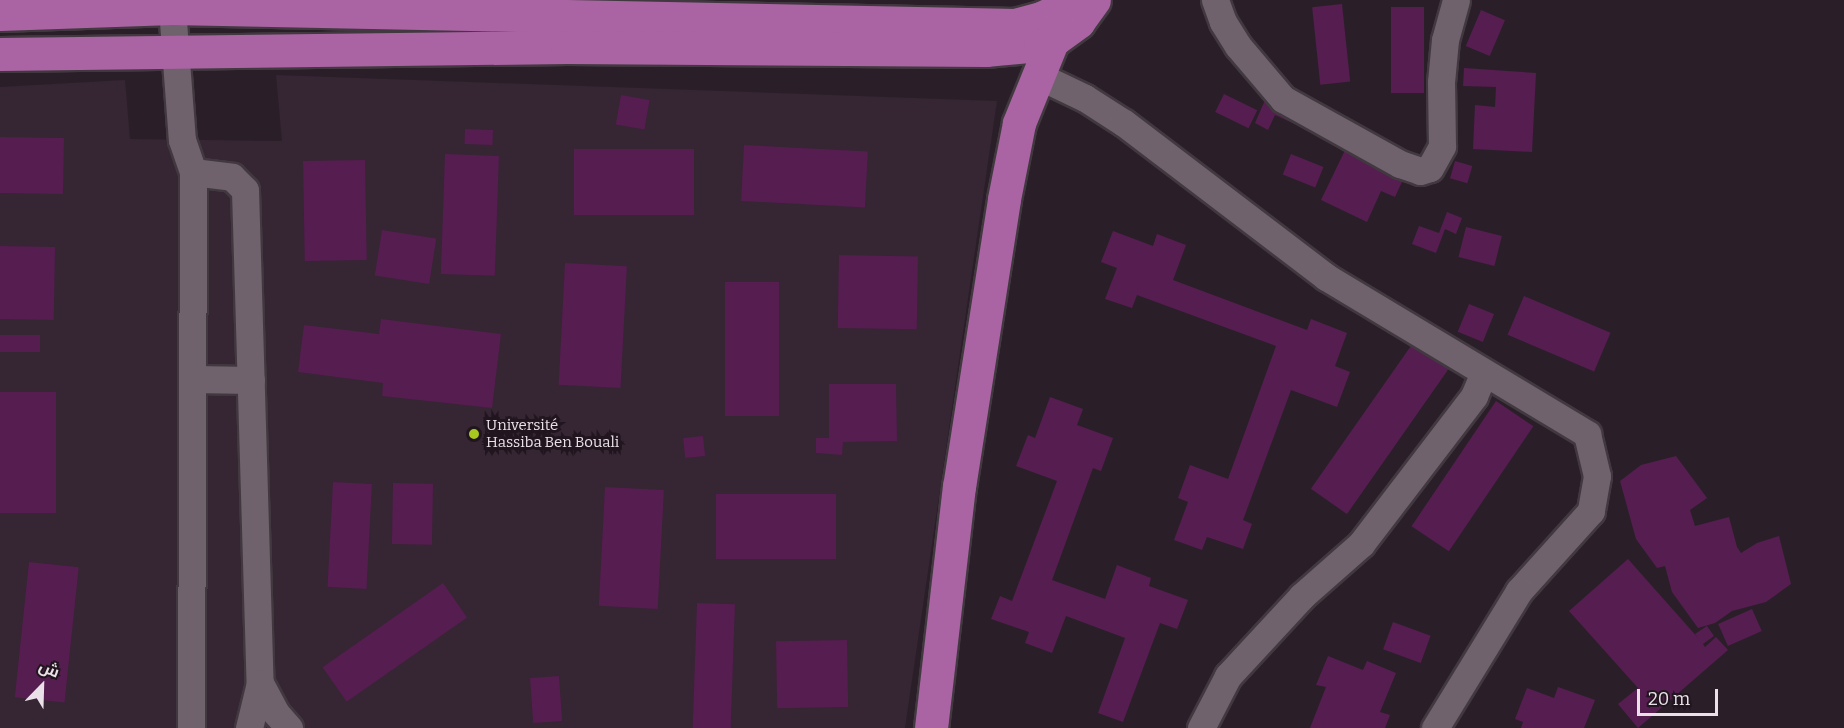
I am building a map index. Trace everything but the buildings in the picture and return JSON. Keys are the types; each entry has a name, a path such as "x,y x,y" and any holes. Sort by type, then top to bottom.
{"main road":[{"path":"0,54 555,48 986,50 1040,45 1055,39 1078,22 1094,0"},
{"path":"931,728 958,487 1004,199 1019,123 1055,39 1066,4"},
{"path":"0,14 53,6 1015,25 1041,18 1066,4"}],"street":[{"path":"1215,0 1223,22 1238,46 1283,99 1400,164 1420,171 1430,168 1442,146 1441,82 1445,40 1456,0"},
{"path":"172,8 182,140 193,172 191,728"},
{"path":"1039,76 1085,98 1124,123 1326,277 1587,434 1597,476 1591,511 1519,591 1435,728"},
{"path":"193,172 232,177 245,190 260,683 249,728"},
{"path":"1201,728 1228,676 1302,596 1361,544 1474,396 1484,373"},
{"path":"194,379 251,380"},
{"path":"260,683 276,713 289,728"}],"shaded area":[{"name":"Université Hassiba Ben Bouali","path":"276,75 997,101 905,728 0,728 0,87 125,80 130,139 282,141"}],"place":[{"name":"Université Hassiba Ben Bouali","path":"474,434"}]}
